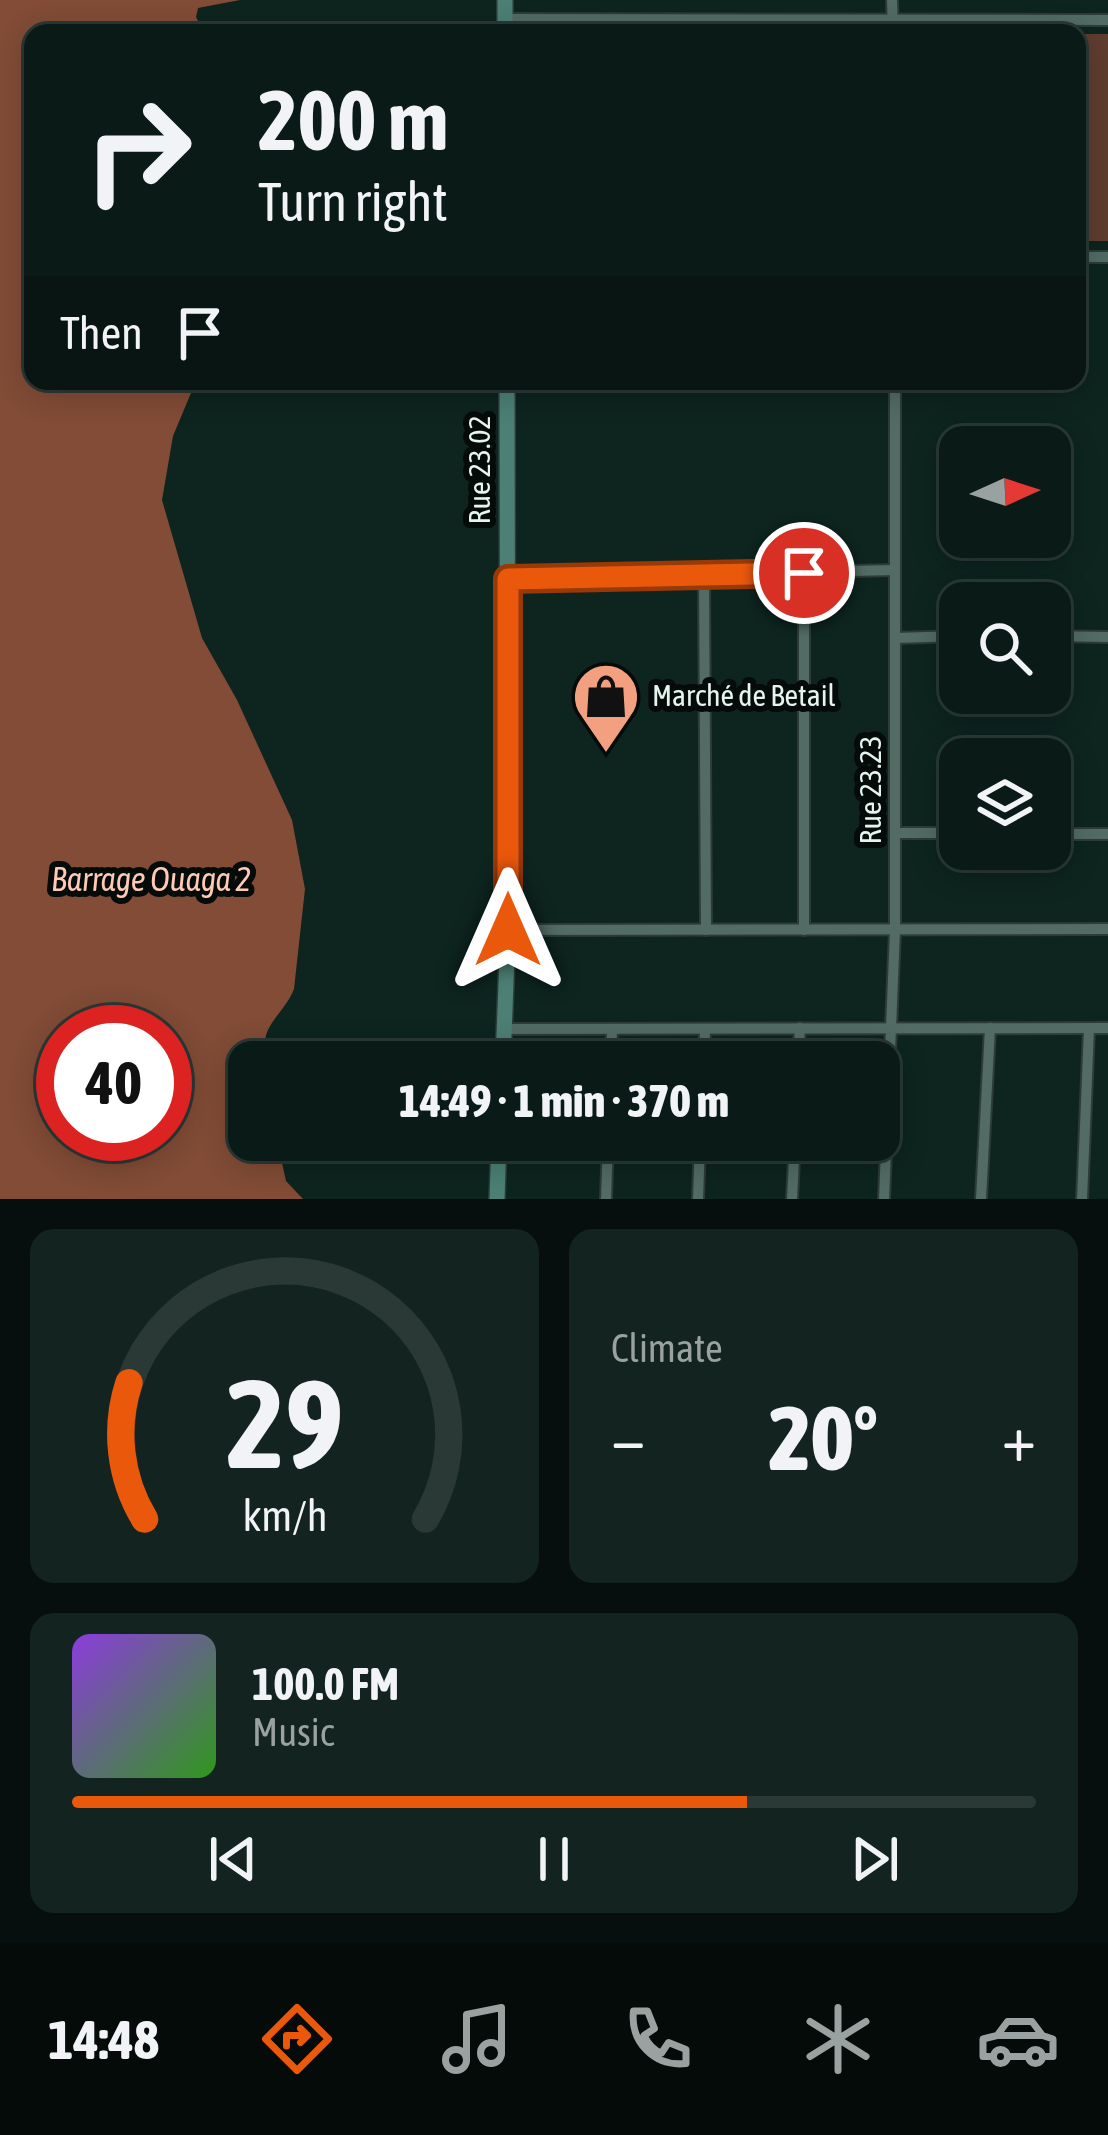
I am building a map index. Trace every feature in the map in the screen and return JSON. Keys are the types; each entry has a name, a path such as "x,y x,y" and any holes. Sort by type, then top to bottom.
{"street":[{"path":"985,24 1108,20"},
{"name":"Rue 23.02","path":"504,1041 507,390"},
{"name":"Rue 23.23","path":"884,1199 896,930 895,390"},
{"path":"508,579 895,570"},
{"path":"804,573 804,930"},
{"path":"704,576 706,929"},
{"path":"1071,636 1108,637"},
{"path":"895,638 939,637"},
{"path":"895,833 939,833"},
{"path":"1071,834 1108,834"},
{"path":"508,930 1108,929"},
{"path":"799,1041 800,1028"},
{"path":"981,1199 990,1028"},
{"path":"505,1029 1108,1028"},
{"path":"705,1029 705,1041"},
{"path":"1082,1199 1089,1029"},
{"path":"612,1030 612,1041"},
{"path":"497,1199 499,1161"},
{"path":"606,1199 607,1161"},
{"path":"698,1199 699,1161"},
{"path":"792,1199 794,1161"}],"shaded area":[{"path":"1086,34 1108,34 1108,241 1086,241"}],"water":[{"name":"Barrage Ouaga 2","path":"0,0 240,0 198,8 200,24 24,24 24,390 192,390 173,436 162,500 202,638 237,700 292,820 305,889 289,999 265,1041 228,1041 228,1161 282,1161 286,1181 303,1199 0,1199"}],"place":[{"name":"Marché de Betail","path":"606,755"}],"route":[{"path":"508,930 508,579 804,573"}]}
